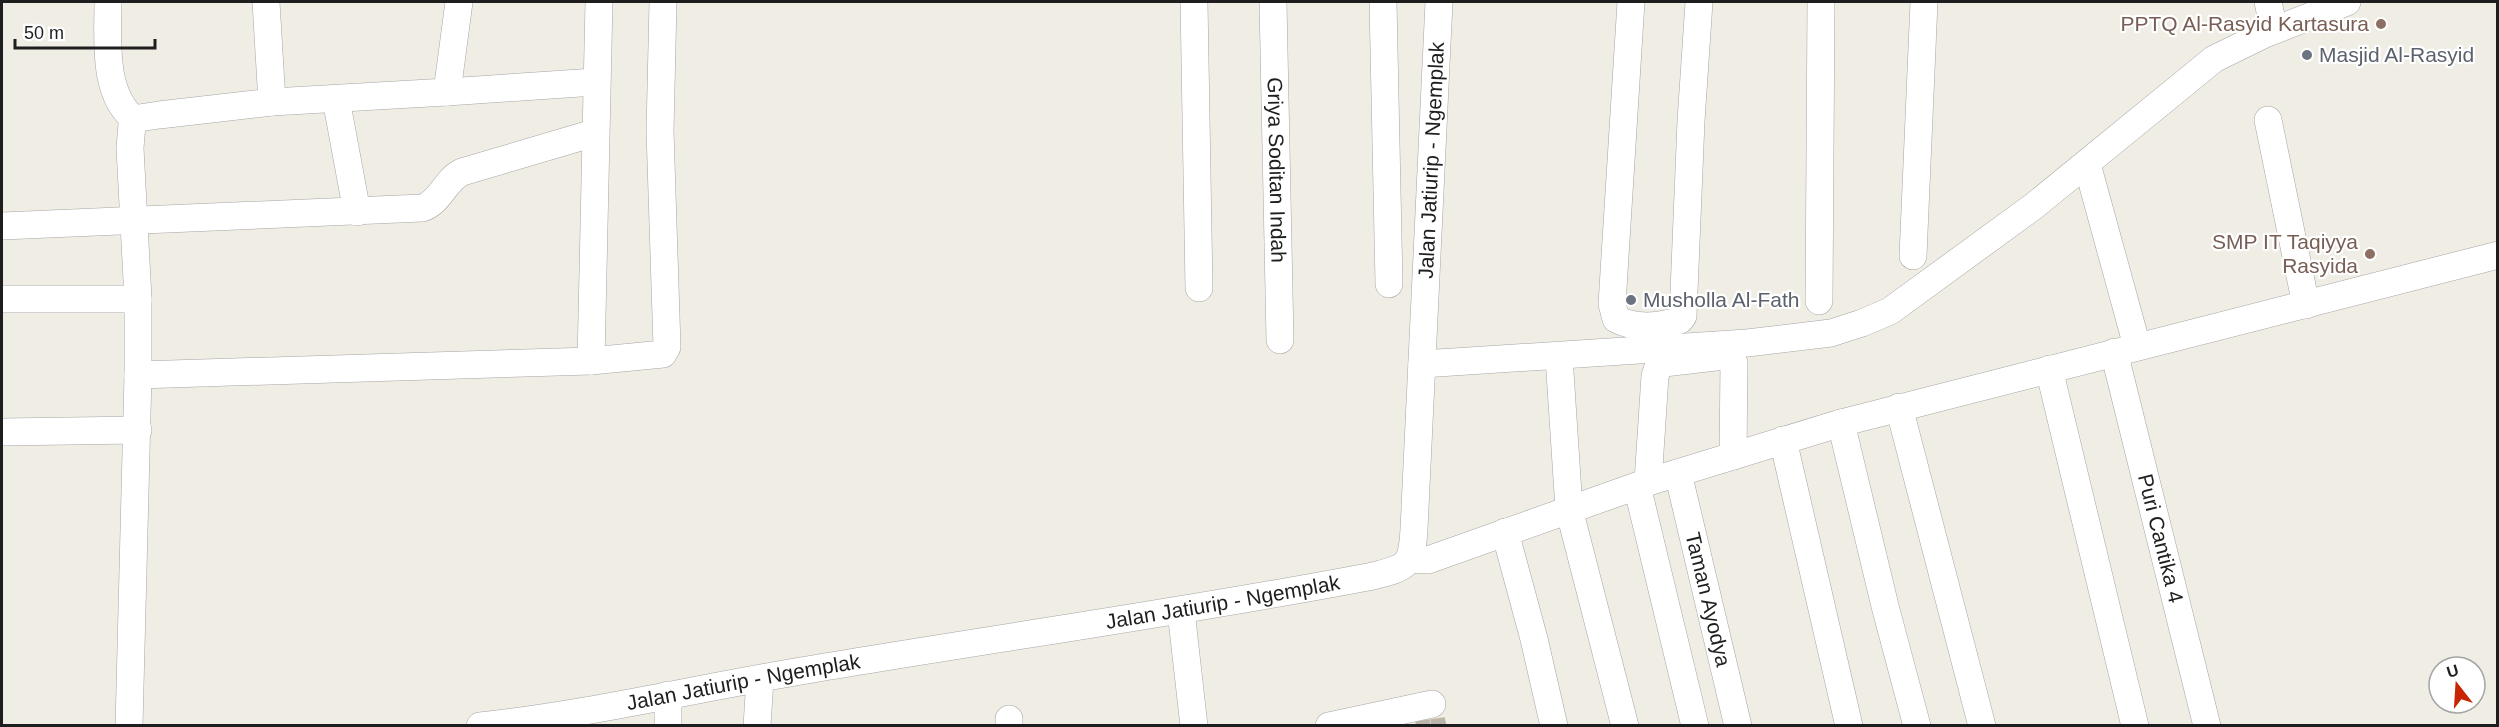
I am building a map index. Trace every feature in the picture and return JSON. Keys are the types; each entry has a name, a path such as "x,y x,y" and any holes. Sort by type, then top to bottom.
{"street":[{"path":"108,2 109,61 113,85 126,112 135,120"},
{"path":"266,2 272,102"},
{"path":"447,92 459,2"},
{"path":"591,361 598,2"},
{"path":"138,375 591,361 663,354 667,347 660,131 663,2"},
{"path":"1194,2 1199,288"},
{"name":"Griya Soditan Indah","path":"1273,2 1280,340"},
{"path":"1383,2 1389,284"},
{"name":"Jalan Jatiurip - Ngemplak","path":"480,726 601,716 668,695 1181,611 1373,576 1395,570 1410,559 1414,529 1438,2"},
{"path":"1632,2 1612,304 1616,319 1631,326 1673,323 1683,316 1691,121 1699,2"},
{"path":"1819,301 1821,2"},
{"path":"1913,256 1924,2"},
{"path":"1422,350 1559,357 1747,343 1831,333 1862,323 1890,310 2034,206 2214,59 2271,17 2347,2"},
{"path":"135,120 159,115 272,102 595,82"},
{"path":"336,99 357,212"},
{"path":"129,726 138,430 138,300 130,148 131,132 135,120"},
{"path":"2268,120 2306,305"},
{"path":"2,226 425,208 434,201 453,177 462,172 594,133"},
{"name":"Puri Cantika 4","path":"2087,164 2207,726"},
{"path":"1410,559 1428,560 1642,484 1841,423 2498,255"},
{"path":"2,299 138,300"},
{"path":"1695,726 1642,484 1655,375 1658,367 1664,363 1724,356 1732,358 1734,363 1733,456"},
{"path":"1559,357 1569,509 1625,726"},
{"path":"2049,369 2135,726"},
{"path":"1899,407 1982,726"},
{"path":"1841,423 1885,606 1917,726"},
{"path":"2,432 138,430"},
{"path":"1783,440 1849,726"},
{"name":"Taman Ayodya","path":"1678,473 1738,726"},
{"path":"1504,532 1534,639 1554,726"},
{"path":"1181,611 1194,726"},
{"path":"757,726 760,679"},
{"path":"668,695 668,726"},
{"path":"1329,726 1406,718 1432,705"}],"building":[{"path":"1444,718 1446,726 1432,726 1431,720"},
{"path":"1429,720 1430,726 1417,726 1416,722"}],"place":[{"name":"PPTQ Al-Rasyid Kartasura","path":"2381,24"},
{"name":"Masjid Al-Rasyid","path":"2307,55"},
{"name":"SMP IT Taqiyya Rasyida","path":"2370,254"},
{"name":"Musholla Al-Fath","path":"1631,300"}]}
